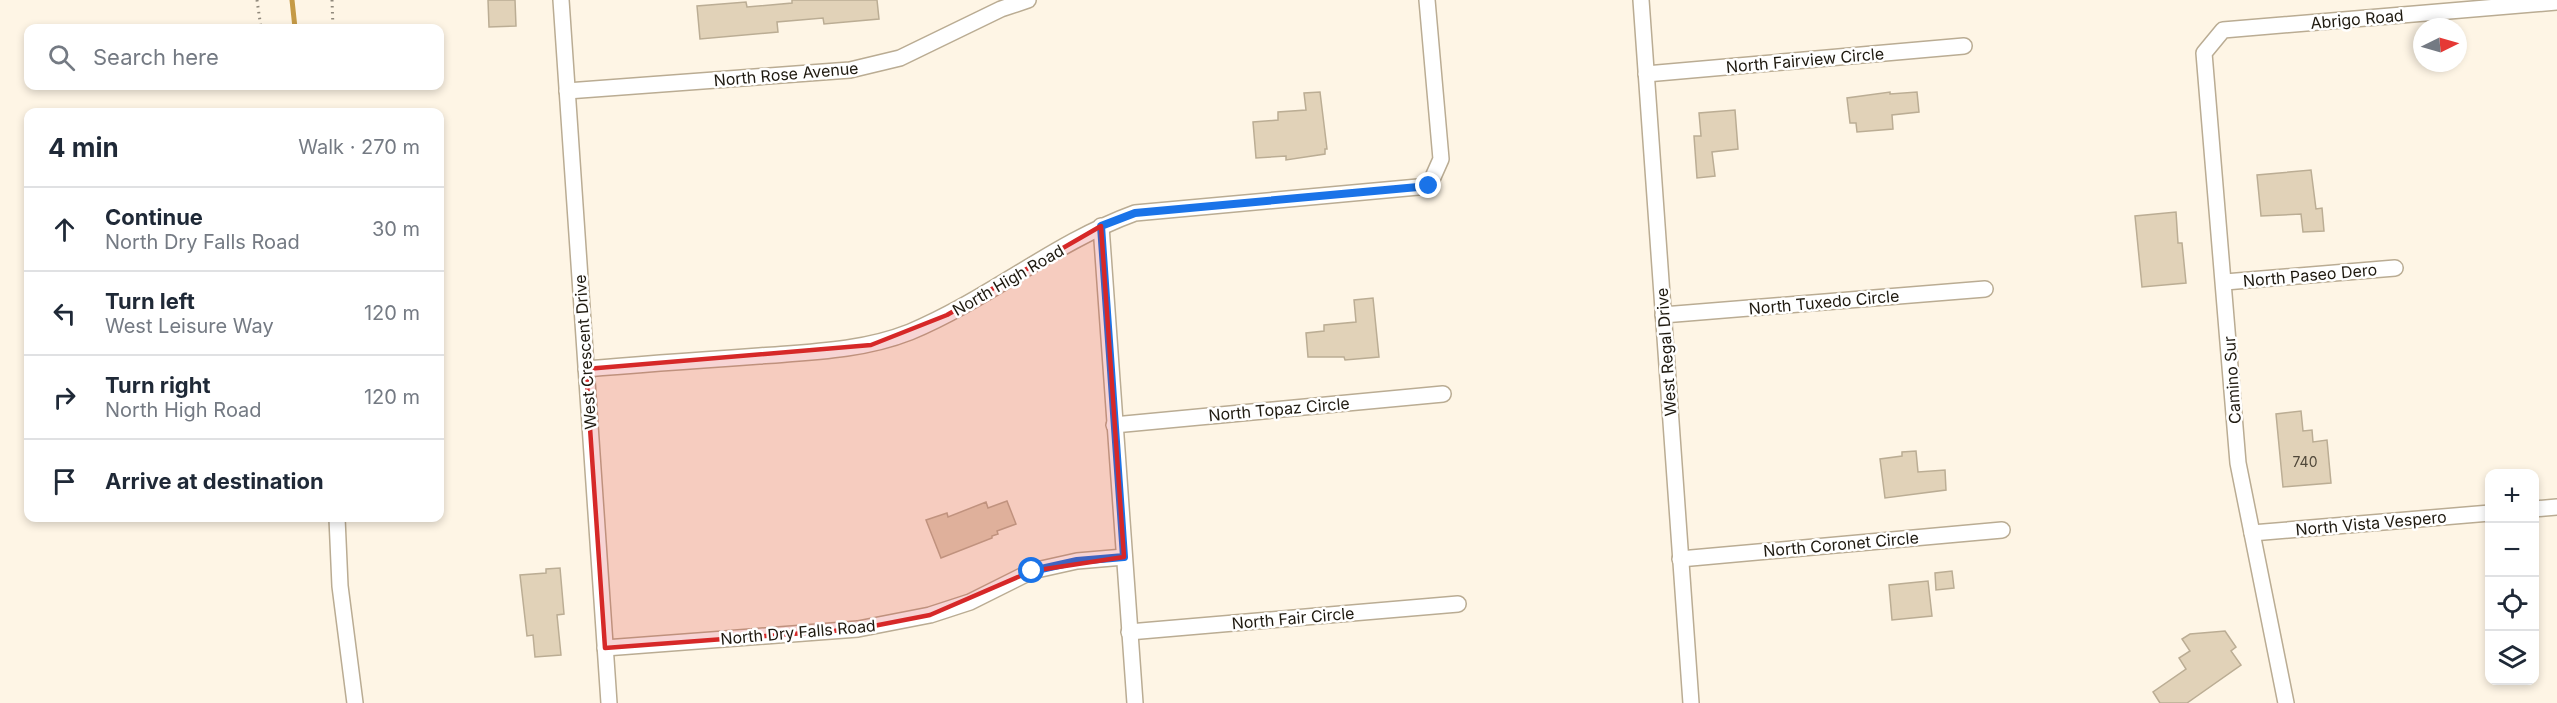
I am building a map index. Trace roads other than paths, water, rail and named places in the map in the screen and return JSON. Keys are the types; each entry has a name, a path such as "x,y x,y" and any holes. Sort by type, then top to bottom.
{"street":[{"name":"West Crescent Drive","path":"561,0 609,703"},
{"name":"North Rose Avenue","path":"567,92 850,70 900,58 1001,9 1028,0"},
{"name":"North High Road","path":"586,369 828,351 871,345 909,332 947,315 1101,226 1135,213 1429,186 1441,159 1426,0"},
{"name":"West Regal Drive","path":"1641,0 1691,703"},
{"name":"Abrigo Road","path":"2204,53 2223,30 2557,2"},
{"name":"North Fairview Circle","path":"1646,74 1965,46"},
{"name":"Camino Sur","path":"2204,53 2225,282 2238,463 2286,703"},
{"path":"1101,226 1135,703"},
{"name":"North Paseo Dero","path":"2225,282 2395,268"},
{"name":"North Tuxedo Circle","path":"1663,315 1985,289"},
{"name":"North Topaz Circle","path":"1114,425 1443,394"},
{"path":"2539,509 2557,507"},
{"name":"North Vista Vespero","path":"2252,533 2485,513"},
{"path":"337,522 340,586 355,703"},
{"name":"North Coronet Circle","path":"1680,559 2002,530"},
{"name":"North Dry Falls Road","path":"605,648 858,629 940,612 970,602 1032,571 1077,561 1124,557"},
{"name":"North Fair Circle","path":"1129,632 1458,604"}],"waterway":[{"path":"292,0 295,24"}]}
